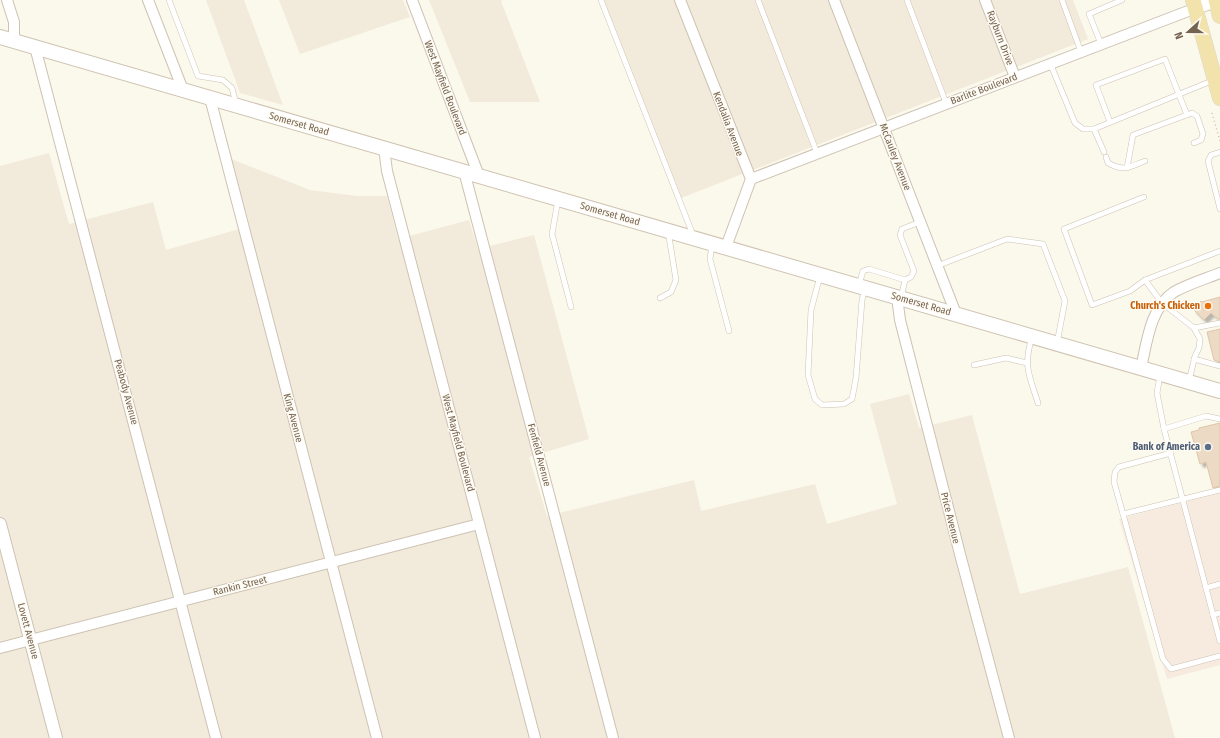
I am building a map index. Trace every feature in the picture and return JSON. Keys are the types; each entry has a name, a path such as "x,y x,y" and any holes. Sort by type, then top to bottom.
{"main road":[{"path":"1217,0 1220,16"},
{"path":"1195,4 1220,98"},
{"name":"Somerset Road","path":"7,39 1220,391"}],"street":[{"path":"7,0 14,22 7,39"},
{"path":"148,0 183,90"},
{"name":"West Mayfield Boulevard","path":"412,0 479,176"},
{"name":"Kendalia Avenue","path":"680,0 751,179"},
{"name":"McCauley Avenue","path":"834,0 956,314"},
{"name":"Rayburn Drive","path":"986,0 1015,77"},
{"name":"Barlite Boulevard","path":"751,179 817,152 1081,52 1195,4 1217,0"},
{"name":"Peabody Avenue","path":"35,47 216,738"},
{"name":"King Avenue","path":"210,98 377,738"},
{"name":"West Mayfield Boulevard","path":"384,148 387,171 535,738"},
{"name":"Fenfield Avenue","path":"464,172 614,738"},
{"path":"726,247 751,179"},
{"path":"1141,368 1153,321 1162,303 1181,288 1220,273"},
{"name":"Price Avenue","path":"899,298 900,320 1009,738"},
{"name":"Lovett Avenue","path":"0,524 56,738"},
{"name":"Rankin Street","path":"0,648 479,524"}],"lane":[{"path":"170,0 198,76 223,80 232,88 237,106"},
{"path":"601,0 694,238"},
{"path":"758,0 817,152"},
{"path":"907,0 946,103"},
{"path":"1062,0 1081,52"},
{"path":"1101,44 1089,14 1122,0"},
{"path":"1110,122 1096,86 1165,59 1187,115"},
{"path":"1050,64 1075,123 1083,129 1094,129 1215,80"},
{"path":"1127,168 1133,135 1192,113 1197,116 1203,134 1201,140 1194,142"},
{"path":"1094,129 1108,164 1117,168 1127,168 1145,161"},
{"path":"1220,152 1211,155 1208,161 1220,209"},
{"path":"1144,197 1064,229 1092,305 1130,291 1145,280 1220,251"},
{"path":"558,199 552,234 571,307"},
{"path":"820,275 811,310 808,375 815,399 822,405 844,404 852,399 856,378 863,271 869,269 905,280 911,277 914,271 900,235 902,230 920,222"},
{"path":"660,298 671,292 676,280 668,230"},
{"path":"937,266 1007,239 1043,244 1065,301 1057,344"},
{"path":"712,243 710,259 729,331"},
{"path":"899,298 905,280"},
{"path":"1145,280 1162,303 1194,328 1200,339 1199,348 1194,359 1189,381"},
{"path":"1194,328 1220,323"},
{"path":"1032,336 1027,363 1028,373 1038,403"},
{"path":"974,365 1006,358 1027,363"},
{"path":"1194,359 1220,366"},
{"path":"1160,373 1157,393 1164,429 1220,641"},
{"path":"1164,429 1206,416 1220,419"},
{"path":"1171,453 1119,467 1115,472 1114,482 1163,659 1171,669 1220,656"},
{"path":"1123,514 1220,490"},
{"path":"1206,588 1220,584"},
{"path":"1213,615 1220,613"}],"path":[{"path":"1212,113 1220,141"}],"shaded area":[{"path":"206,0 244,0 283,105 240,93"},
{"path":"279,0 403,0 410,17 300,54"},
{"path":"429,0 503,0 501,1 540,102 470,102"},
{"path":"598,0 1073,0 1088,39 676,200"},
{"path":"49,153 69,224 153,202 166,250 250,226 231,159 310,190 357,196 387,196 398,239 469,220 478,249 534,235 589,439 529,457 547,516 694,480 701,511 815,484 827,524 897,504 870,404 909,394 919,428 972,415 1020,594 1128,567 1175,738 0,738 0,166"},
{"path":"1220,493 1220,665 1167,679 1119,519"}],"building":[{"name":"Church's Chicken","path":"1220,297 1220,319 1211,313 1204,320 1193,309 1201,301"},
{"path":"1220,329 1220,362 1214,360 1207,332"},
{"name":"Bank of America","path":"1220,423 1220,486 1213,488 1206,462 1200,464 1191,432 1199,430 1199,428"}],"place":[{"name":"Church's Chicken","path":"1208,306"},
{"name":"Bank of America","path":"1208,447"}]}
